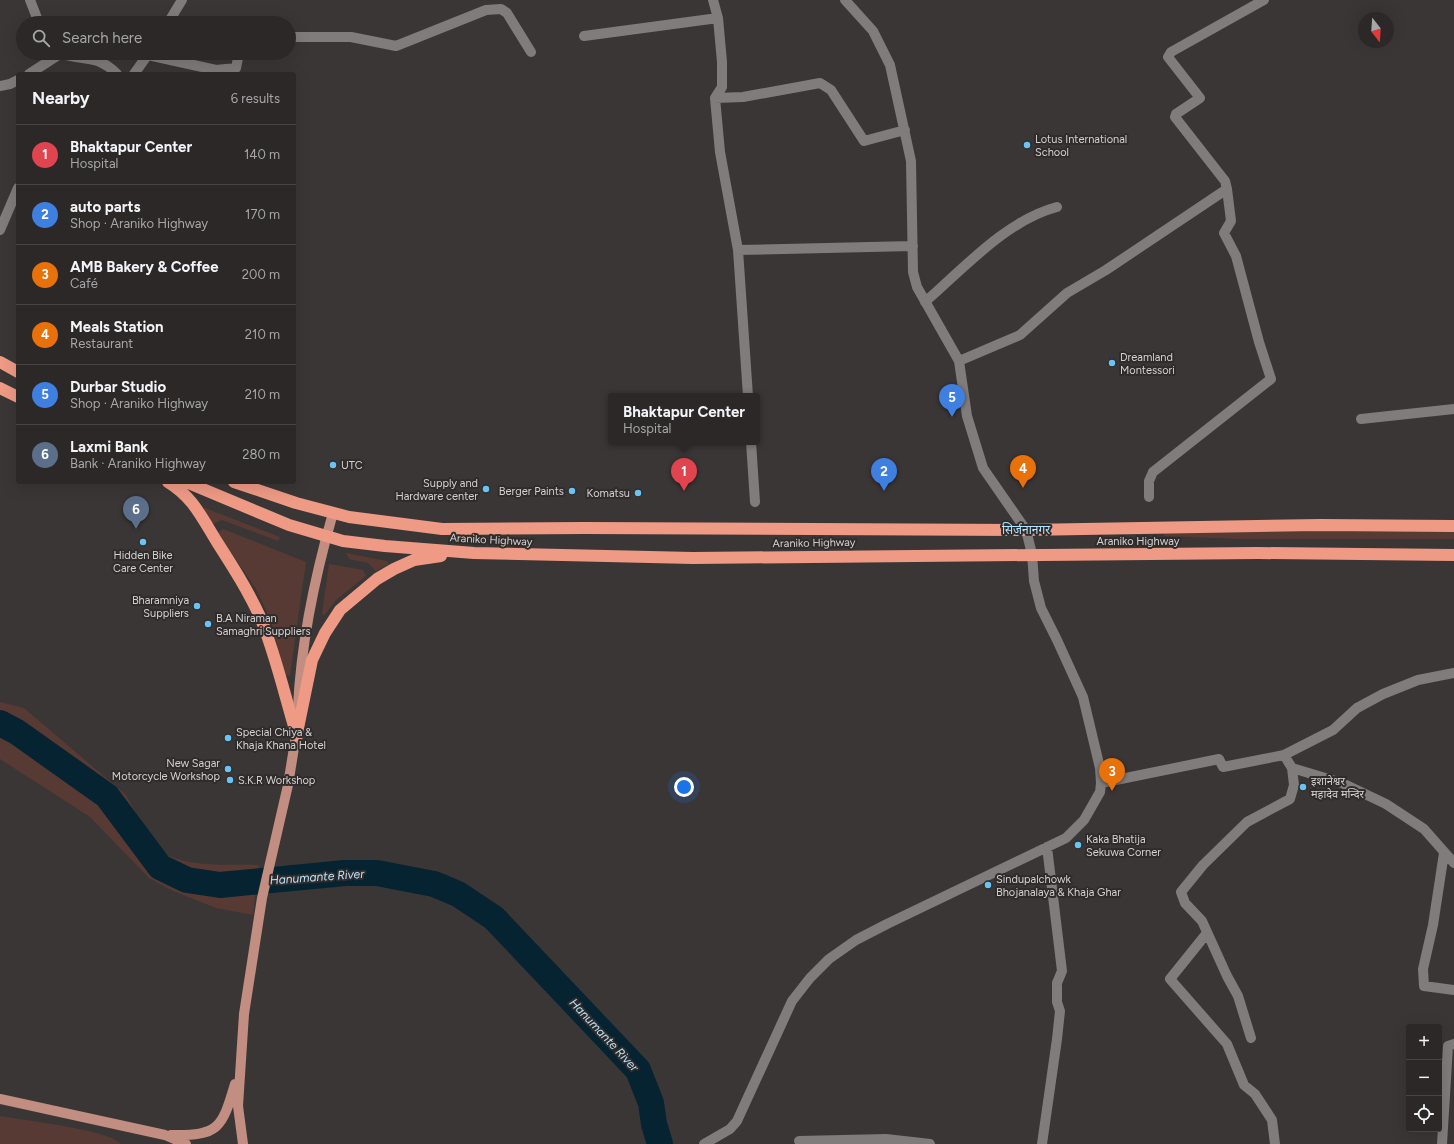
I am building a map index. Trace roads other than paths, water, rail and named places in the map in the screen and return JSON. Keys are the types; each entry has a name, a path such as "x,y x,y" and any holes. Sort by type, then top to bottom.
{"highway":[{"path":"0,362 16,371"},
{"path":"0,388 16,396"},
{"path":"171,484 178,488 198,509 249,595 271,648 297,736"},
{"name":"Araniko Highway","path":"191,484 289,525 326,536 385,546 474,553 693,558 1258,553 1454,555"},
{"name":"Araniko Highway","path":"239,484 267,495 332,513 384,522 442,529 584,528 1026,530 1320,525 1454,526"},
{"path":"297,736 312,660 325,633 340,610 377,579 414,560 474,553"}],"main road":[{"path":"234,1144 238,1138 239,1070 244,1014 262,898 270,857 288,785 297,736 300,671 310,608 332,513"},
{"path":"0,1099 165,1135 191,1136 207,1133 216,1128 223,1119 229,1106 239,1070"},
{"path":"239,1120 243,1144"},
{"path":"165,1135 186,1144"}],"street":[{"path":"30,0 36,16"},
{"path":"172,16 182,0"},
{"path":"713,0 718,18 722,87 715,98 720,152 738,250 748,393"},
{"path":"704,1144 730,1129 737,1121 792,1001 810,978 829,959 856,940 887,924 1066,838 1077,828 1100,792 1100,768 1083,697 1058,640 1041,608 1034,581 1032,554 1026,530 983,468 967,416 959,361 917,287 913,272 911,161 890,65 873,31 845,0"},
{"path":"1149,497 1149,481 1153,472 1271,379 1266,367 1236,256 1224,233 1231,221 1225,181 1175,117 1176,114 1200,98 1168,57 1171,52 1264,0"},
{"path":"296,38 351,37 396,46 481,12 501,9 507,13 531,52"},
{"path":"584,36 718,18"},
{"path":"32,72 50,60"},
{"path":"97,60 108,65 115,72"},
{"path":"135,72 144,60"},
{"path":"174,60 216,70 236,68 238,60"},
{"path":"0,86 16,81"},
{"path":"715,98 743,97 820,83 831,90 864,142 905,130"},
{"path":"959,361 1020,335 1067,293 1106,270 1227,189"},
{"path":"0,230 16,193"},
{"path":"925,302 1004,234 1040,211 1057,207"},
{"path":"738,250 913,246"},
{"path":"1361,418 1454,409"},
{"path":"751,445 755,502"},
{"path":"1101,783 1219,759 1224,767 1284,755 1333,730 1357,708 1383,694 1418,680 1454,673"},
{"path":"1251,1038 1238,996 1227,976 1202,921 1186,903 1181,892 1202,865 1242,827 1290,799 1294,785 1292,768 1284,755"},
{"path":"1292,768 1342,783 1386,804 1424,829 1454,864"},
{"path":"1042,1144 1060,1011 1057,1002 1057,982 1062,971 1047,847"},
{"path":"1444,853 1433,926 1423,969 1424,986 1454,990"},
{"path":"1207,933 1170,979 1227,1044 1244,1085 1255,1094 1272,1120 1275,1144"},
{"path":"1442,1144 1448,1046 1454,1044"},
{"path":"799,1141 886,1139 930,1144"}],"waterway":[{"name":"Hanumante River","path":"0,723 17,732 107,796 160,867 187,880 220,885 345,873 377,873 434,884 458,894 494,918 638,1070 651,1103 654,1124 660,1144"}],"place":[{"name":"Lotus International School","path":"1027,145"},
{"name":"Dreamland Montessori","path":"1112,363"},
{"name":"Durbar Studio","path":"952,417"},
{"name":"UTC","path":"333,465"},
{"name":"Meals Station","path":"1023,488"},
{"name":"Supply and Hardware center","path":"486,489"},
{"name":"Berger Paints","path":"572,491"},
{"name":"Bhaktapur Center","path":"684,491"},
{"name":"auto parts","path":"884,491"},
{"name":"Komatsu","path":"638,493"},
{"name":"Laxmi Bank","path":"136,529"},
{"name":"Hidden Bike Care Center","path":"143,542"},
{"name":"Bharamniya Suppliers","path":"197,606"},
{"name":"B.A Niraman Samaghri Suppliers","path":"208,624"},
{"name":"Special Chiya & Khaja Khana Hotel","path":"228,738"},
{"name":"New Sagar Motorcycle Workshop","path":"228,769"},
{"name":"S.K.R Workshop","path":"230,780"},
{"name":"इशानेश्वर महादेव मन्दिर","path":"1303,787"},
{"name":"AMB Bakery & Coffee","path":"1112,791"},
{"name":"Kaka Bhatija Sekuwa Corner","path":"1078,845"},
{"name":"Sindupalchowk Bhojanalaya & Khaja Ghar","path":"988,885"}],"district":[{"name":"सिर्जनानगर","path":"1026,530"}]}
